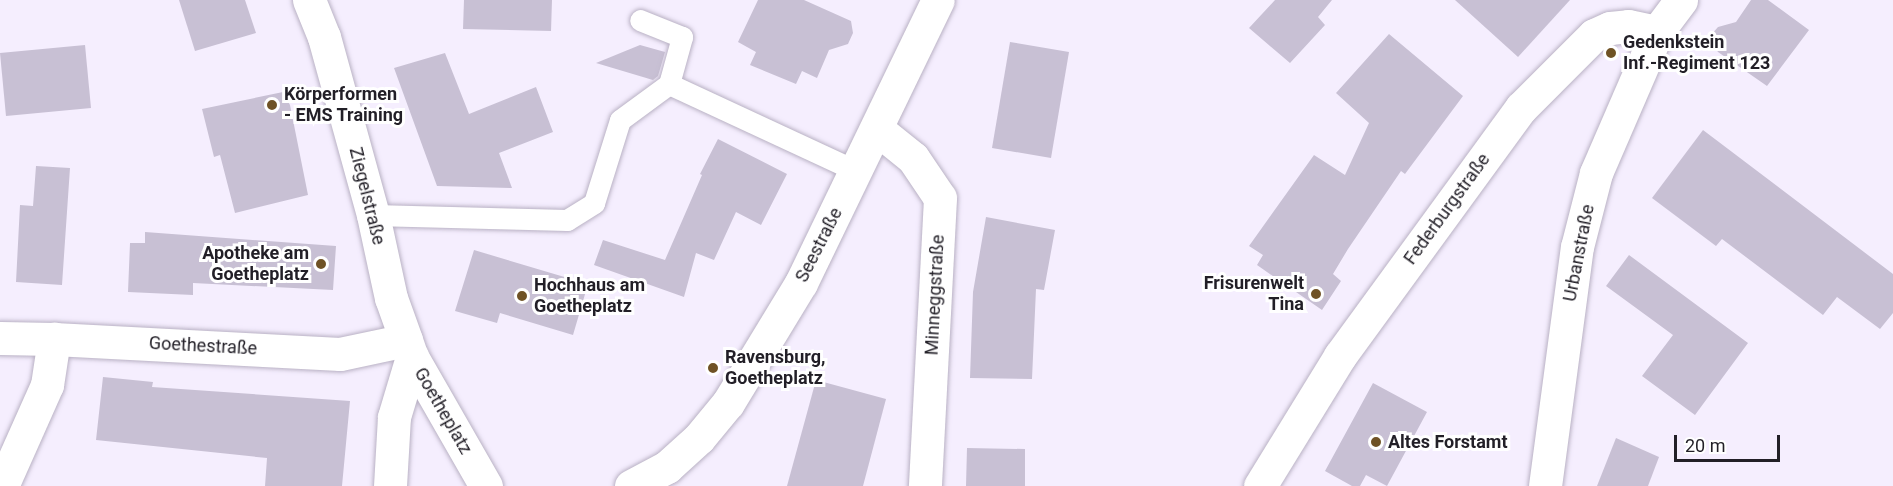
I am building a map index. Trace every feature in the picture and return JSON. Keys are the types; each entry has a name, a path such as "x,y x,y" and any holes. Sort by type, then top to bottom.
{"street":[{"name":"Ziegelstraße","path":"309,0 324,37 373,215 391,298 409,349"},
{"name":"Seestraße","path":"631,486 667,467 699,438 728,403 801,283 878,129 938,0"},
{"path":"1657,32 1681,0"},
{"name":"Federburgstraße","path":"1260,486 1340,356 1521,108 1594,35 1610,28 1628,26 1657,32"},
{"name":"Urbanstraße","path":"1545,486 1577,247 1596,173 1657,32"},
{"name":"Minneggstraße","path":"878,129 913,158 940,198 926,486"},
{"name":"Goethestraße","path":"0,338 340,354 409,349"},
{"path":"3,486 47,385 54,339"},
{"name":"Goetheplatz","path":"390,486 394,417 409,349"},
{"name":"Goetheplatz","path":"409,349 486,486"}],"lane":[{"path":"373,215 567,220 594,202 620,120 669,84 682,37 640,21"},
{"path":"669,84 856,171"}],"building":[{"path":"179,0 245,0 256,33 195,51"},
{"path":"464,0 552,0 551,31 463,29"},
{"path":"758,0 804,0 851,21 853,33 848,44 829,50 817,78 802,71 796,84 750,65 756,52 738,42"},
{"path":"1275,0 1332,0 1318,17 1325,25 1290,63 1249,28"},
{"path":"1455,0 1570,0 1518,57"},
{"path":"1751,0 1768,0 1809,30 1767,86 1718,52 1713,45 1711,35 1718,27 1736,22"},
{"path":"1389,34 1463,96 1405,174 1401,171 1348,249 1333,274 1341,281 1322,310 1257,265 1263,255 1249,246 1314,155 1345,175 1369,123 1336,93"},
{"path":"1010,42 1069,52 1051,158 992,148"},
{"path":"85,45 91,108 6,116 0,53"},
{"path":"640,45 665,52 658,76 653,80 596,63"},
{"path":"445,53 469,114 536,87 553,132 499,153 512,188 437,186 394,68"},
{"path":"283,92 290,105 308,195 235,213 220,155 214,157 202,109"},
{"path":"1703,130 1893,274 1893,313 1880,329 1837,297 1823,315 1722,239 1716,246 1652,198"},
{"path":"718,139 787,174 761,225 736,212 714,260 696,253 684,297 594,265 603,240 665,260 702,175 700,174"},
{"path":"36,166 70,168 62,285 16,282 20,205 33,206"},
{"path":"986,217 1055,230 1044,290 1036,289 1032,379 970,378 973,292"},
{"path":"145,232 336,246 333,290 193,283 193,295 128,292 130,243 145,243"},
{"name":"Hochhaus am Goetheplatz","path":"474,250 588,284 573,335 500,313 497,323 455,311"},
{"path":"1629,255 1748,343 1695,415 1642,376 1673,335 1606,286"},
{"path":"103,377 153,382 152,387 350,401 342,486 265,486 267,458 96,440"},
{"path":"816,380 886,399 863,486 787,486"},
{"name":"Altes Forstamt","path":"1373,383 1427,412 1387,486 1366,475 1360,486 1352,486 1325,471"},
{"path":"1616,438 1659,457 1648,486 1597,486"},
{"path":"967,448 1025,449 1025,486 966,486"}],"place":[{"name":"Gedenkstein Inf.-Regiment 123","path":"1611,53"},
{"name":"Körperformen - EMS Training","path":"272,105"},
{"name":"Apotheke am Goetheplatz","path":"321,264"},
{"name":"Frisurenwelt Tina","path":"1316,294"},
{"name":"Hochhaus am Goetheplatz","path":"522,296"},
{"name":"Ravensburg, Goetheplatz","path":"713,368"},
{"name":"Altes Forstamt","path":"1376,442"}]}
